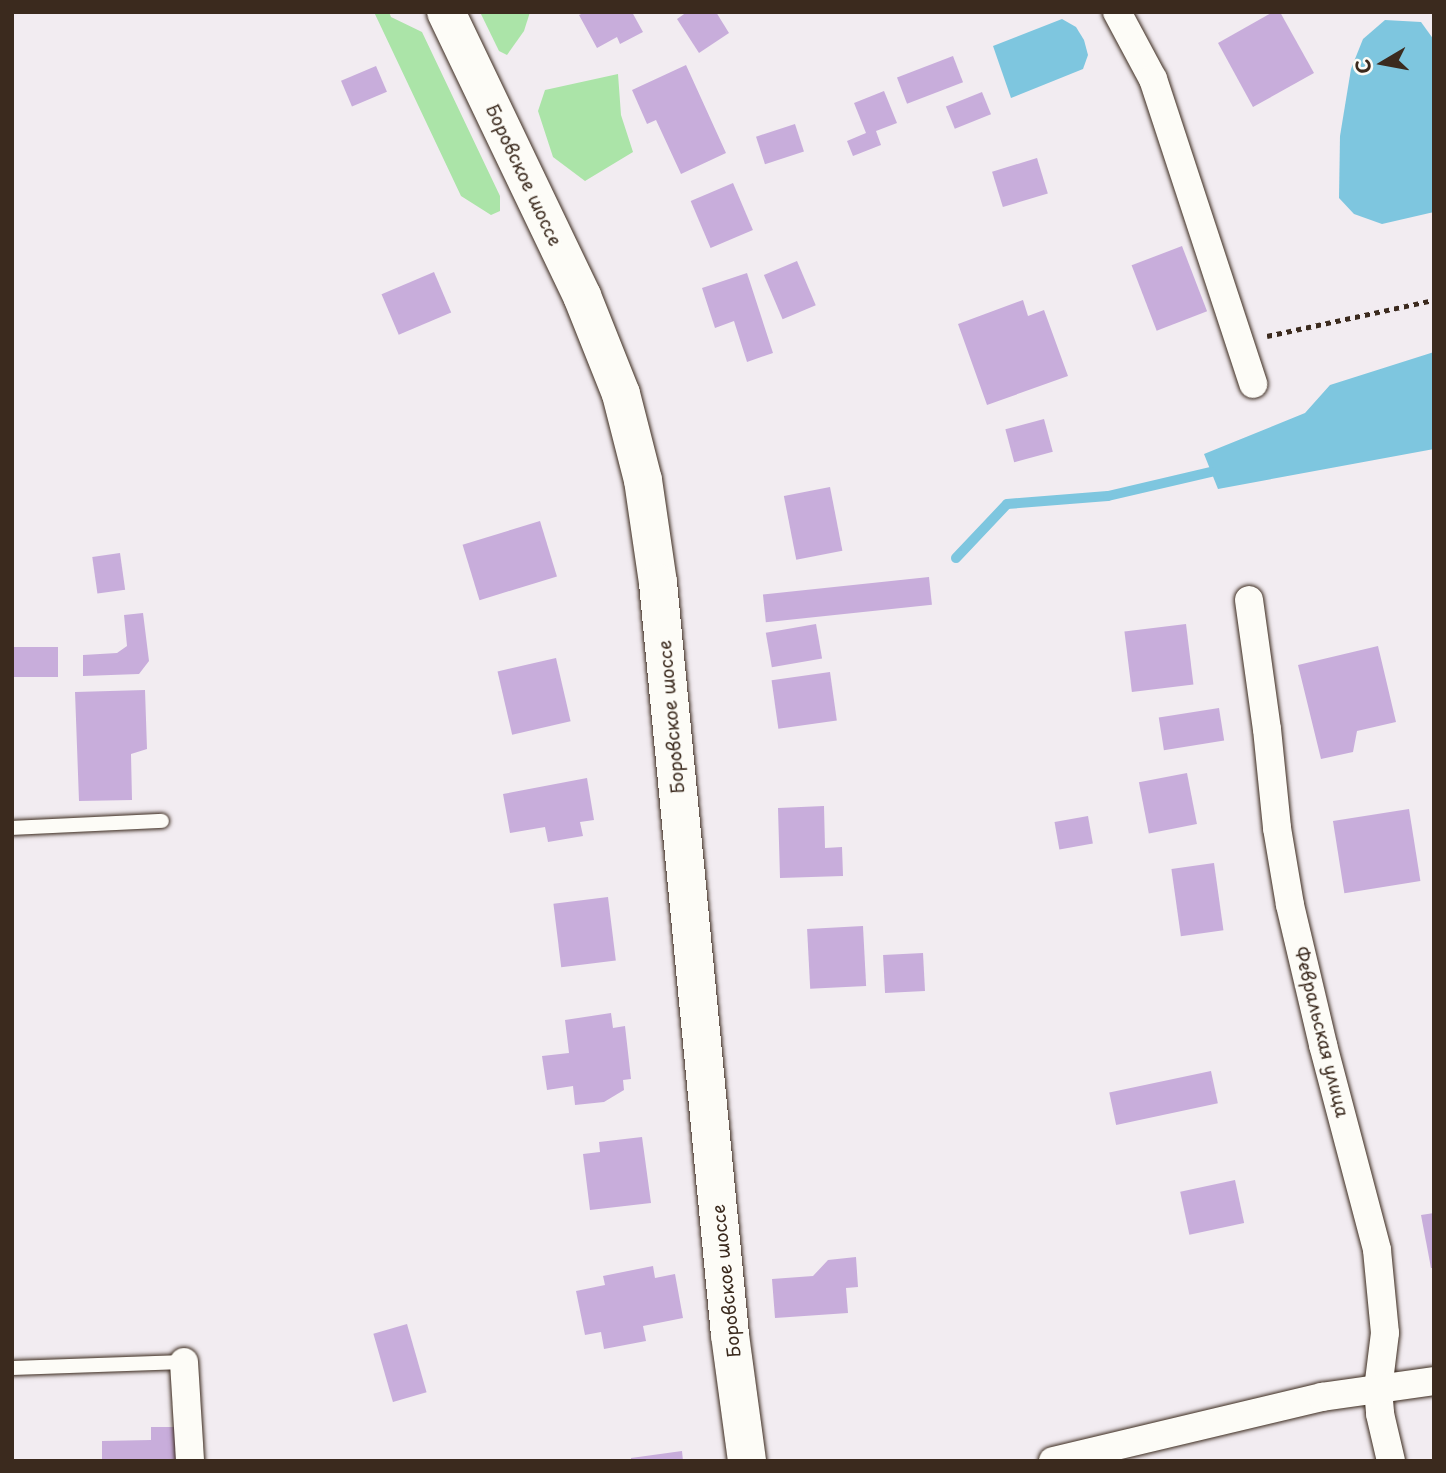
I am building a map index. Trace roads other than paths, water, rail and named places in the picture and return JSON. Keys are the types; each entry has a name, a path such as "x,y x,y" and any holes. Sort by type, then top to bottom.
{"main road":[{"name":"Боровское шоссе","path":"446,12 582,296 621,394 643,480 659,583 730,1335 747,1461"}],"street":[{"path":"1118,12 1153,79 1253,384"},
{"name":"Февральская улица","path":"1249,600 1267,729 1277,828 1290,905 1323,1045 1377,1250 1385,1333 1378,1389 1380,1414 1391,1461"},
{"path":"184,1362 190,1461"},
{"path":"1054,1461 1322,1397 1434,1381"}],"lane":[{"path":"12,828 162,821"},
{"path":"12,1368 184,1362"}],"water":[{"path":"1062,19 1076,27 1084,40 1088,55 1083,69 1011,98 993,46"},
{"path":"1385,20 1421,22 1434,40 1434,212 1382,224 1354,214 1339,198 1340,136 1351,69 1363,39"},
{"path":"1434,352 1434,449 1218,489 1204,454 1305,413 1330,385"}],"waterway":[{"path":"956,558 1007,504 1108,496 1211,472"}]}
